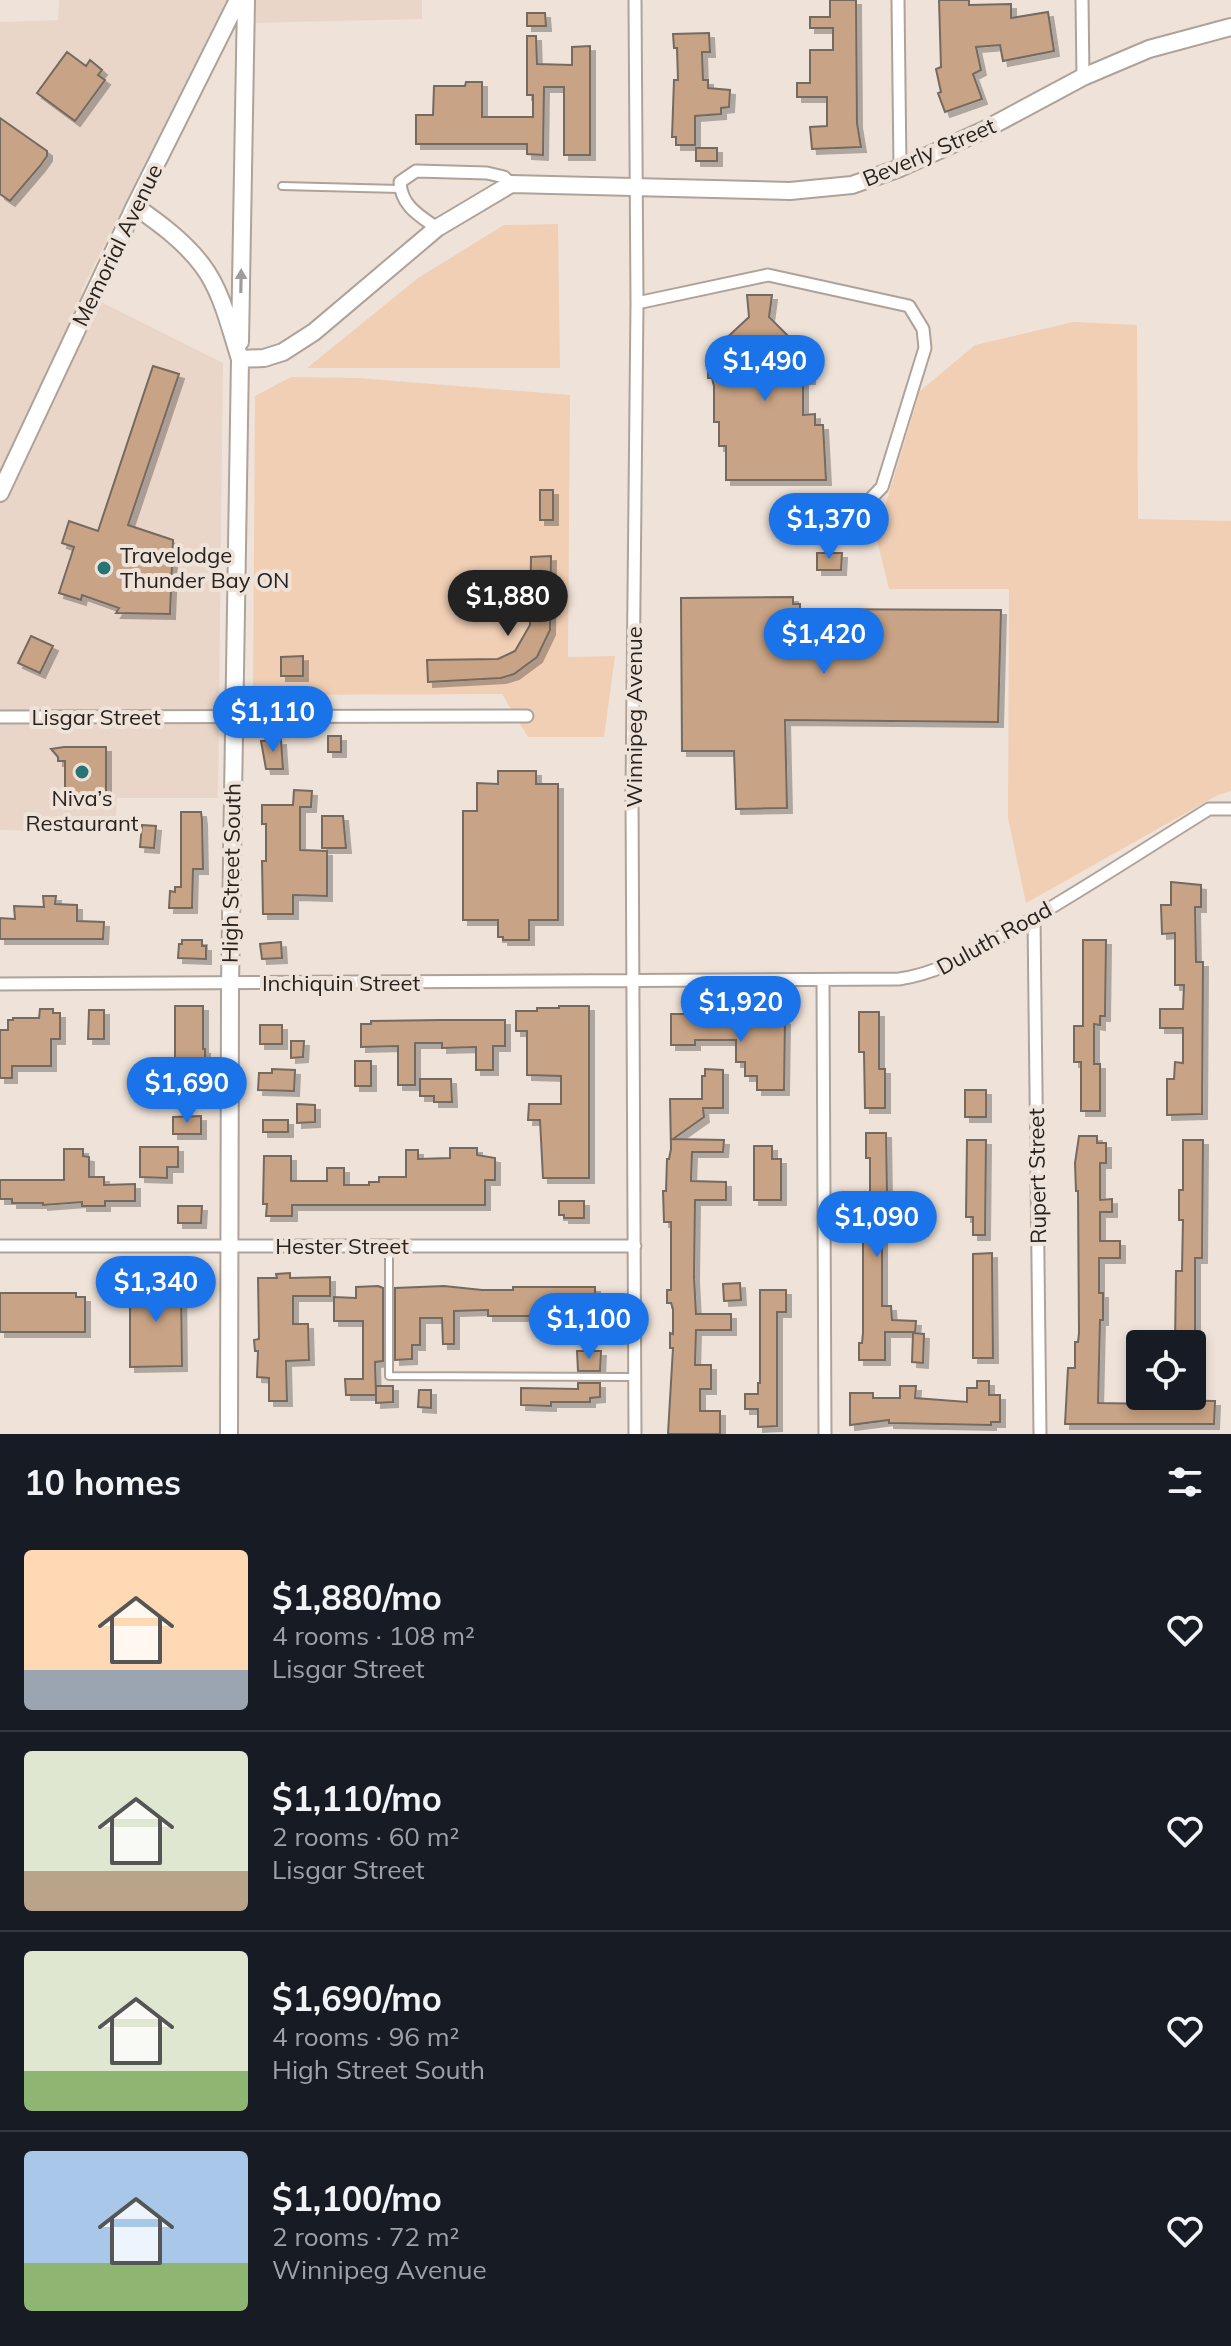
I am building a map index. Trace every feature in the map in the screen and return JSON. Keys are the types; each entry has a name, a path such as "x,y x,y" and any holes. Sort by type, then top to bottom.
{"street":[{"name":"Memorial Avenue","path":"0,493 135,206 238,0"},
{"path":"246,0 240,359 264,358 283,352 314,332 437,228 511,184"},
{"name":"Winnipeg Avenue","path":"635,0 637,303 632,792 635,1434"},
{"path":"898,0 900,168"},
{"path":"1082,0 1083,77"},
{"name":"Beverly Street","path":"400,189 404,177 416,171 487,173 504,177 511,184 790,191 852,185 900,168 984,130 1083,77 1149,49 1231,27"},
{"path":"400,189 413,211 437,228"},
{"name":"High Street South","path":"135,206 169,230 203,266 224,309 240,359 230,984 229,1434"},
{"path":"637,303 768,275 909,306 923,329 925,348 882,487 861,509"},
{"name":"Lisgar Street","path":"0,717 527,716"},
{"name":"Duluth Road","path":"634,981 899,979 928,974 1034,918 1209,809 1231,809"},
{"name":"Rupert Street","path":"1034,918 1040,1434"},
{"path":"823,980 825,1434"},
{"name":"Inchiquin Street","path":"0,984 634,981"},
{"name":"Hester Street","path":"0,1246 635,1246"}],"lane":[{"path":"282,186 400,189"},
{"path":"389,1246 389,1376 635,1377"}],"shaded area":[{"path":"59,0 422,0 422,19 215,24 81,292 223,363 218,798 117,798 115,833 0,830 0,22 58,20"},
{"path":"558,224 560,368 307,368 418,278 504,225"},
{"path":"1073,322 1137,325 1138,519 1231,521 1231,791 1218,795 1026,903 1008,818 1009,589 889,589 876,536 920,391 975,345"},
{"path":"291,377 359,378 570,395 568,657 615,656 604,737 528,737 502,694 253,695 255,396"}],"building":[{"path":"830,0 856,0 857,123 861,147 812,149 810,127 827,126 827,97 797,97 797,83 810,83 810,50 833,50 833,28 810,28 810,17 830,17"},
{"path":"939,0 969,0 969,5 1011,4 1011,18 1048,12 1054,51 1003,61 1000,45 976,47 981,70 973,74 982,99 945,112 938,93 941,92 936,69 941,67"},
{"path":"527,13 545,13 546,26 527,26"},
{"path":"709,33 710,52 702,52 703,80 708,80 708,88 730,90 729,107 721,108 721,114 695,116 695,145 676,145 676,137 672,137 674,80 678,80 677,48 674,48 673,34"},
{"path":"527,36 536,36 537,64 572,65 572,47 590,46 590,155 564,155 564,87 544,87 543,155 527,154 527,144 416,144 416,115 433,115 434,86 465,86 466,82 482,82 482,117 533,117 533,95 527,95"},
{"path":"67,52 86,66 90,60 102,70 98,75 105,80 75,121 37,93"},
{"path":"0,118 47,151 40,166 10,201 0,194"},
{"path":"696,148 717,148 717,161 696,161"},
{"path":"747,295 772,295 769,317 799,347 799,361 810,361 810,379 803,379 803,415 815,414 815,425 823,425 826,480 726,480 726,446 719,446 719,422 714,422 714,386 712,378 708,378 708,362 718,362 718,346 749,317"},
{"path":"153,366 179,374 128,525 173,540 170,614 116,613 119,608 82,595 81,600 59,593 74,547 62,543 69,521 98,531"},
{"path":"540,490 553,490 553,520 540,520"},
{"path":"817,553 842,553 841,570 817,570"},
{"path":"551,556 550,630 537,657 514,674 501,678 428,682 427,660 498,659 515,651 530,625 531,557"},
{"path":"793,597 793,604 800,604 800,609 1001,610 998,722 785,720 787,808 736,809 734,751 682,751 681,598"},
{"path":"31,636 53,646 40,673 18,663"},
{"path":"303,656 303,676 281,676 281,657"},
{"path":"328,736 341,736 341,752 328,752"},
{"path":"281,740 283,769 266,769 261,741"},
{"path":"106,747 106,794 65,794 65,761 58,761 51,749"},
{"path":"498,771 536,771 536,784 558,784 558,920 529,920 529,940 503,940 503,937 498,937 498,920 463,920 463,811 477,811 477,783 498,784"},
{"path":"294,790 312,791 311,807 300,807 300,850 327,851 327,896 293,895 293,914 263,914 262,861 266,861 266,824 262,824 262,805 293,805"},
{"path":"181,812 201,812 203,869 193,869 192,908 169,908 170,891 175,892 175,887 181,887"},
{"path":"322,816 343,816 346,848 322,848"},
{"path":"142,825 156,826 154,848 140,847"},
{"path":"1171,882 1201,885 1201,907 1195,907 1196,962 1203,962 1202,1114 1167,1115 1167,1079 1174,1079 1175,1062 1183,1063 1183,1028 1160,1028 1160,1009 1183,1009 1184,985 1175,985 1175,933 1162,934 1161,905 1171,905"},
{"path":"43,896 56,896 55,904 77,905 77,921 104,922 103,939 0,939 0,918 15,919 14,906 44,907"},
{"path":"182,940 202,940 202,946 206,946 206,959 178,958"},
{"path":"1083,940 1106,940 1105,1016 1100,1016 1100,1025 1094,1024 1094,1064 1100,1064 1100,1111 1081,1111 1081,1062 1074,1062 1074,1026 1083,1026"},
{"path":"281,942 282,958 262,959 260,944"},
{"path":"175,1006 203,1006 205,1065 175,1065"},
{"path":"589,1006 589,1178 543,1178 540,1120 528,1120 529,1104 561,1104 561,1076 527,1075 527,1031 516,1031 516,1011 537,1011 537,1008"},
{"path":"40,1009 53,1009 53,1013 60,1013 60,1039 51,1039 51,1066 12,1066 12,1078 0,1078 0,1030 8,1030 8,1020 13,1018 39,1018"},
{"path":"89,1010 104,1010 104,1039 88,1039"},
{"path":"859,1012 879,1012 879,1069 885,1069 885,1108 865,1108 864,1052 859,1052"},
{"path":"671,1014 695,1014 695,1018 785,1020 784,1090 757,1090 757,1076 745,1076 745,1062 736,1062 736,1040 695,1040 695,1045 671,1045"},
{"path":"505,1020 505,1046 493,1046 493,1070 476,1070 476,1047 442,1048 442,1043 415,1043 415,1085 398,1085 398,1046 361,1047 361,1024 371,1024 371,1021"},
{"path":"260,1025 282,1025 282,1044 260,1044"},
{"path":"291,1041 304,1041 303,1057 291,1058"},
{"path":"355,1061 371,1061 371,1086 355,1086"},
{"path":"272,1069 295,1070 294,1091 258,1090 259,1073 272,1073"},
{"path":"705,1069 723,1070 723,1108 703,1108 704,1117 673,1139 724,1140 723,1152 692,1152 691,1181 726,1182 726,1200 695,1200 694,1277 696,1314 731,1314 731,1330 696,1330 695,1365 711,1365 711,1389 700,1389 700,1411 720,1411 720,1434 668,1434 673,1309 671,1303 667,1303 667,1290 671,1290 671,1222 664,1222 663,1191 666,1191 667,1159 671,1149 670,1099 702,1099"},
{"path":"420,1079 451,1079 452,1102 434,1102 434,1096 420,1096"},
{"path":"965,1090 986,1090 986,1117 965,1117"},
{"path":"297,1104 315,1105 315,1122 297,1123"},
{"path":"201,1116 201,1134 173,1134 173,1117"},
{"path":"263,1120 288,1120 288,1132 263,1132"},
{"path":"866,1133 886,1133 882,1306 891,1306 892,1320 916,1321 915,1332 885,1332 885,1360 859,1360 859,1343 862,1343 863,1333 863,1233 866,1233 867,1200 870,1200 870,1158 866,1158"},
{"path":"1079,1136 1097,1136 1097,1143 1106,1143 1106,1163 1100,1163 1100,1200 1112,1199 1112,1212 1100,1212 1100,1241 1120,1241 1120,1258 1099,1258 1103,1320 1100,1320 1098,1403 1126,1403 1126,1410 1206,1410 1206,1401 1215,1401 1214,1424 1065,1424 1068,1368 1075,1368 1075,1342 1078,1342 1079,1333 1075,1163"},
{"path":"967,1140 986,1140 985,1235 973,1235 973,1217 966,1217"},
{"path":"1183,1140 1203,1140 1202,1258 1195,1258 1195,1330 1175,1330 1176,1271 1182,1271 1183,1220 1179,1220 1179,1190 1183,1190"},
{"path":"754,1146 772,1146 772,1159 781,1159 781,1200 754,1200"},
{"path":"140,1147 178,1147 178,1167 167,1167 167,1178 140,1177"},
{"path":"450,1148 477,1148 477,1155 495,1158 495,1180 485,1180 485,1205 292,1205 292,1216 266,1216 267,1204 263,1204 264,1156 291,1156 291,1181 327,1181 327,1168 344,1168 344,1185 369,1185 369,1182 379,1182 379,1177 406,1177 406,1150 418,1150 418,1159 450,1158"},
{"path":"64,1149 83,1149 83,1156 89,1157 89,1177 104,1177 104,1185 135,1184 135,1201 105,1201 105,1206 82,1206 82,1202 43,1205 0,1199 0,1180 64,1180"},
{"path":"559,1201 584,1201 584,1218 559,1215"},
{"path":"178,1206 202,1206 201,1223 178,1223"},
{"path":"907,1215 923,1215 923,1231 907,1231"},
{"path":"992,1253 993,1358 973,1358 973,1254"},
{"path":"290,1273 290,1278 330,1277 330,1296 293,1296 293,1324 308,1324 309,1360 286,1361 287,1401 269,1401 269,1378 257,1377 258,1351 255,1351 254,1340 259,1339 258,1278 277,1278 276,1274"},
{"path":"130,1282 181,1282 182,1366 130,1367"},
{"path":"740,1283 741,1300 724,1301 723,1284"},
{"path":"444,1286 482,1290 595,1287 595,1316 573,1316 573,1309 532,1309 532,1316 488,1316 488,1310 454,1311 454,1344 443,1344 442,1318 420,1318 420,1345 412,1345 412,1359 395,1360 395,1288"},
{"path":"356,1287 383,1288 383,1361 375,1362 376,1395 346,1395 345,1379 363,1379 363,1321 334,1321 334,1297 356,1298"},
{"path":"760,1290 786,1290 786,1312 777,1312 777,1426 758,1427 758,1409 745,1409 745,1394 758,1394 760,1383"},
{"path":"0,1293 76,1293 76,1297 85,1297 85,1332 0,1332"},
{"path":"913,1333 924,1334 923,1363 912,1362"},
{"path":"577,1351 601,1351 600,1371 578,1371"},
{"path":"977,1381 989,1381 989,1395 1000,1395 1000,1422 991,1422 991,1425 889,1423 889,1420 850,1425 850,1393 873,1393 873,1398 900,1398 900,1386 916,1386 915,1398 967,1402 967,1388 977,1388"},
{"path":"578,1383 600,1383 600,1397 590,1398 590,1402 551,1402 551,1406 521,1405 521,1388 578,1389"},
{"path":"376,1386 393,1386 393,1402 376,1403"},
{"path":"419,1390 431,1390 431,1408 418,1407"}],"place":[{"name":"Travelodge Thunder Bay ON","path":"104,568"},
{"name":"Niva’s Restaurant","path":"82,772"}]}
